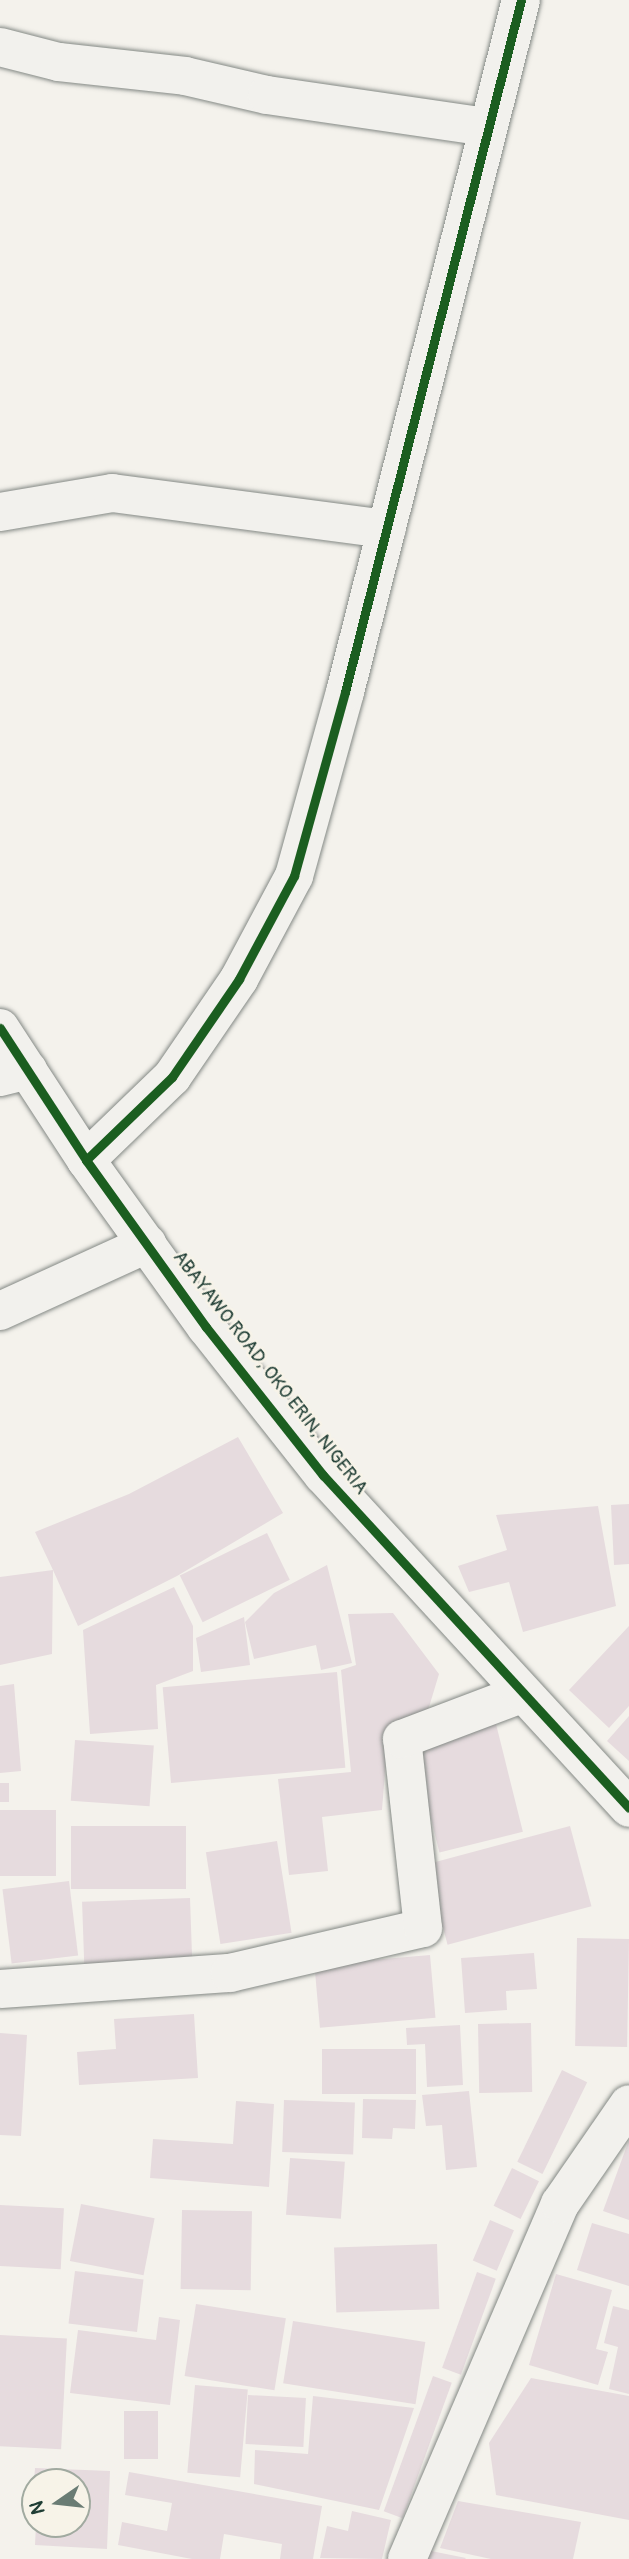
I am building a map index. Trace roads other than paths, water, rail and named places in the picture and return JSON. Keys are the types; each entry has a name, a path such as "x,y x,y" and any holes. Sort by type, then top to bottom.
{"street":[{"path":"86,1160 172,1077 239,979 294,876 387,529 486,127 521,0"},
{"path":"0,47 59,62 185,76 267,95 486,127"},
{"path":"0,512 112,494 387,529"},
{"name":"ABAYAWO ROAD, OKO ERIN, NIGERIA","path":"0,1028 14,1074 86,1160 323,1475 629,1808"},
{"path":"0,1311 147,1244"},
{"path":"0,1989 230,1973 423,1928 402,1739 522,1694"},
{"path":"407,2559 560,2204 629,2104"}]}
